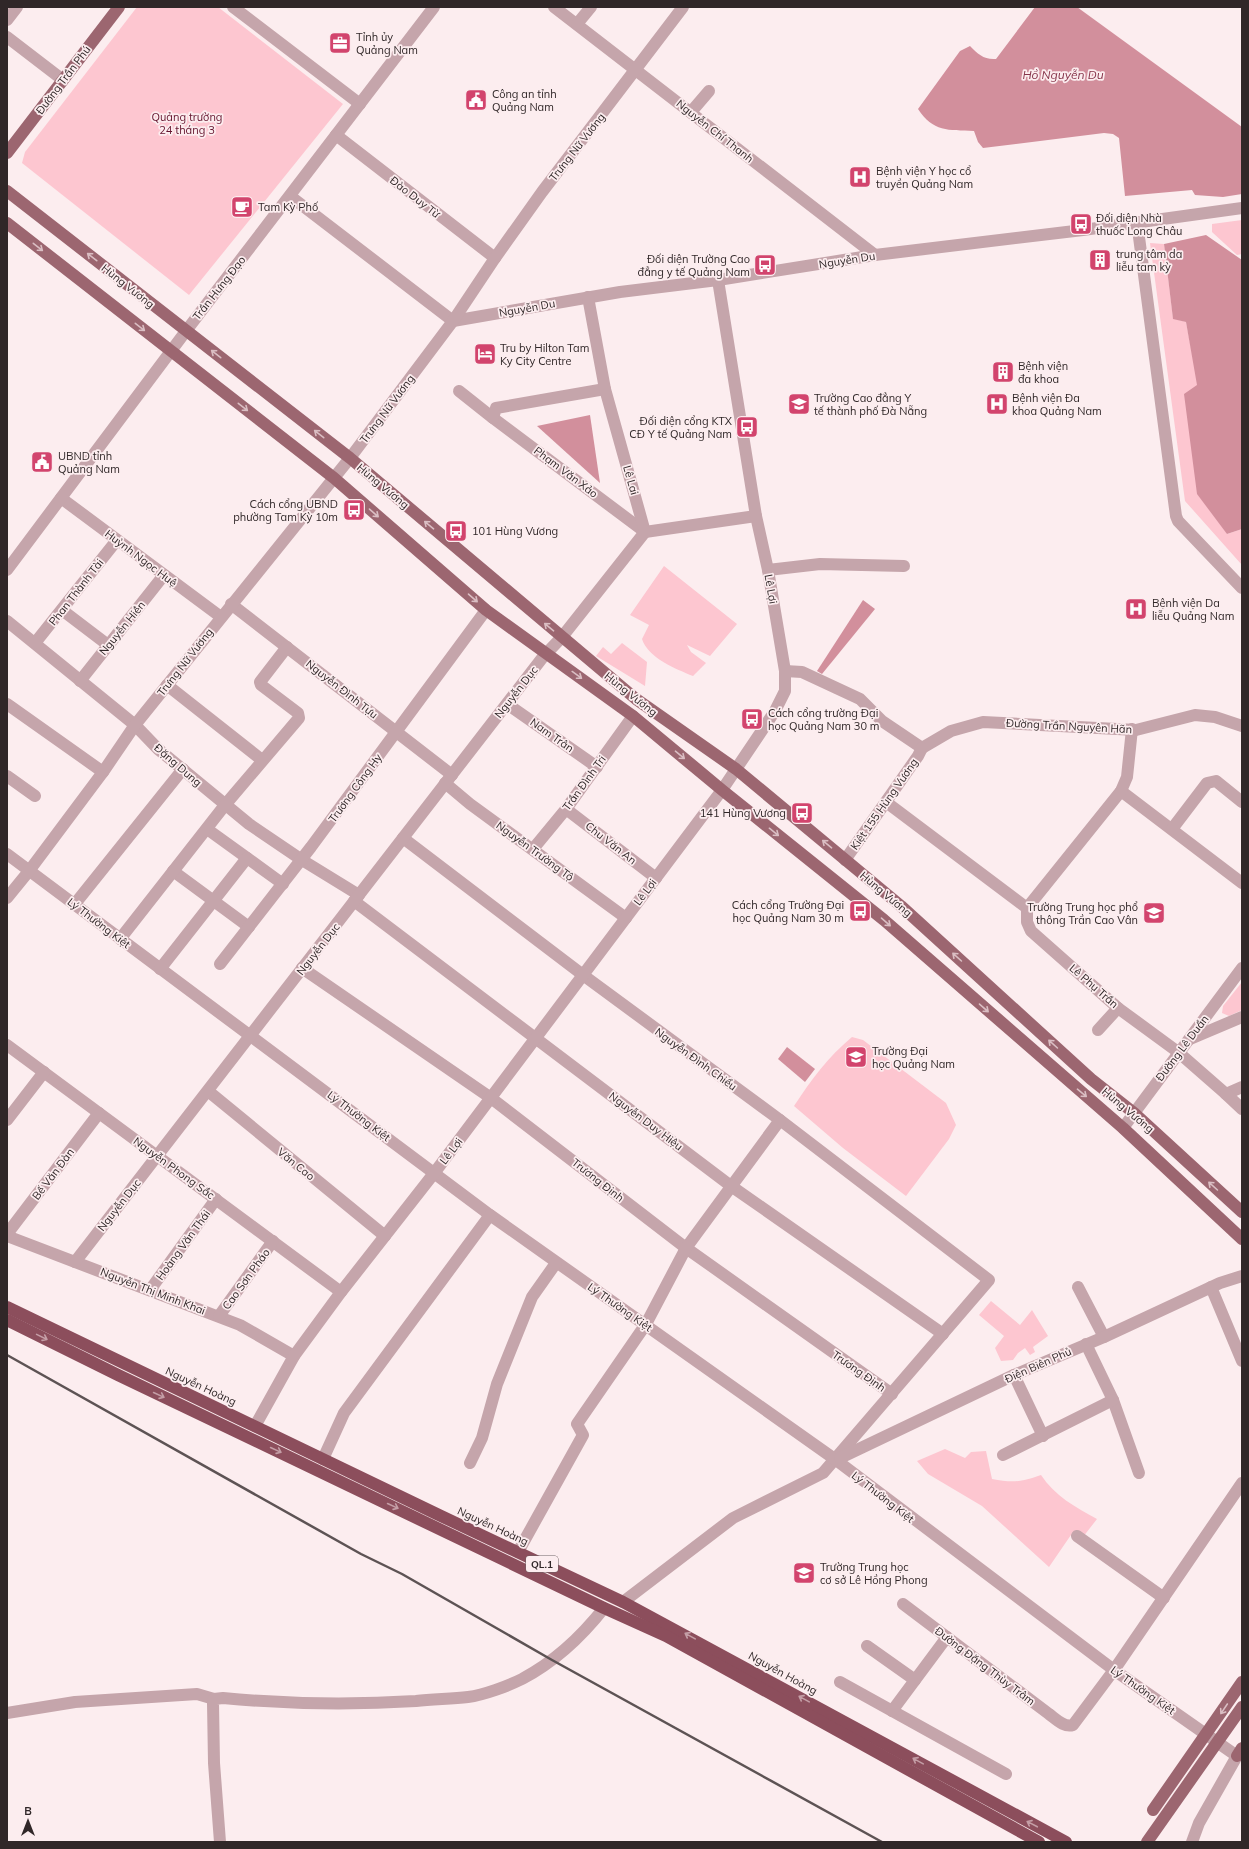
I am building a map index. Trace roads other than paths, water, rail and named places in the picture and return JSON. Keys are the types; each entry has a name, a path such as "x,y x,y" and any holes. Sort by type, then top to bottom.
{"highway":[{"name":"Nguyễn Hoàng","path":"7,1307 323,1459 604,1608 666,1636 1039,1842"},
{"name":"Nguyễn Hoàng","path":"7,1320 118,1375 438,1521 518,1552 624,1602 1066,1842"}],"main road":[{"name":"Đường Trần Phú","path":"7,153 118,7"},
{"name":"Hùng Vương","path":"7,191 350,458 636,699 736,769 901,906 1091,1079 1134,1113 1242,1211"},
{"name":"Hùng Vương","path":"7,223 334,478 486,610 632,716 884,920 1122,1128 1242,1239"},
{"path":"1153,1810 1242,1682"},
{"path":"1147,1842 1242,1706"},
{"path":"1156,1842 1242,1721"}],"street":[{"path":"7,20 17,7"},
{"path":"233,7 360,104"},
{"name":"Trần Hưng Đạo","path":"7,570 186,331 434,7"},
{"name":"Nguyễn Chí Thanh","path":"554,7 875,255"},
{"path":"577,24 591,7"},
{"name":"Trưng Nữ Vương","path":"7,898 30,871 103,772 135,725 350,458 453,321 495,258 542,192 637,70 683,7"},
{"path":"7,37 63,80"},
{"path":"691,112 709,91"},
{"name":"Đào Duy Từ","path":"336,135 495,258"},
{"path":"290,196 453,321"},
{"name":"Nguyễn Du","path":"453,321 588,297 718,280 875,255 1242,208"},
{"path":"1137,222 1176,516 1178,521 1242,588"},
{"name":"Lê Lợi","path":"255,1426 294,1356 341,1292 491,1098 722,790 775,711 785,691 785,670 768,570 756,516 718,280"},
{"name":"Lê Lai","path":"588,297 605,389 645,532"},
{"path":"493,418 496,408 605,389"},
{"name":"Phạm Văn Xảo","path":"459,391 645,532"},
{"name":"Huỳnh Ngọc Huệ","path":"61,498 221,617"},
{"path":"562,637 645,532 756,516"},
{"name":"Phan Thành Tài","path":"35,643 117,540"},
{"path":"768,570 820,564 904,566"},
{"name":"Nguyễn Hiền","path":"80,681 164,575"},
{"name":"Nguyễn Đình Tựu","path":"231,604 396,731 449,779"},
{"path":"62,610 108,645"},
{"name":"Trương Công Hy","path":"220,964 302,860 486,610"},
{"name":"Đặng Dung","path":"7,621 135,725 158,749 249,824 357,898"},
{"name":"Nguyễn Dục","path":"75,1262 546,653 562,637"},
{"path":"120,939 225,805 300,716 261,685 260,682 287,647"},
{"path":"785,670 802,672 860,699 882,720 922,748"},
{"path":"167,685 262,760"},
{"path":"7,704 103,772"},
{"name":"Nam Trân","path":"507,704 597,766"},
{"name":"Đường Trần Nguyên Hãn","path":"922,748 951,731 983,722 1132,730 1145,729 1195,715 1215,717 1242,726"},
{"name":"Trần Đình Tri","path":"533,849 566,808 632,716"},
{"path":"886,802 1027,908 1121,791 1127,776 1132,730"},
{"name":"Kiệt 155 Hùng Vương","path":"845,860 918,756 922,748"},
{"path":"74,904 183,770"},
{"path":"7,776 35,796"},
{"name":"Nguyễn Trường Tộ","path":"449,779 470,804 626,918"},
{"path":"1172,829 1207,783 1211,781 1216,781 1242,802"},
{"path":"1121,791 1242,883"},
{"name":"Chu Văn An","path":"566,808 656,878"},
{"path":"207,829 283,884"},
{"name":"Nguyễn Đình Chiểu","path":"403,838 583,975 780,1120 989,1280 943,1334"},
{"name":"Lý Thường Kiệt","path":"7,854 435,1172 490,1215 836,1460 1114,1670 1206,1735 1239,1752"},
{"path":"160,969 247,858"},
{"path":"173,871 249,927"},
{"name":"Nguyễn Duy Hiệu","path":"357,898 536,1037 732,1186 943,1334"},
{"name":"Lê Phụ Trần","path":"1027,908 1027,922 1031,931 1118,1008 1178,1052 1242,1109"},
{"name":"Trương Định","path":"302,968 491,1098 686,1248 892,1394"},
{"name":"Đường Lê Duẩn","path":"1122,1128 1242,968"},
{"path":"1098,1030 1118,1008"},
{"path":"1188,1040 1242,1017"},
{"name":"Nguyễn Phong Sắc","path":"7,1045 341,1292"},
{"path":"7,1119 44,1072"},
{"path":"1226,1094 1242,1087"},
{"name":"Văn Cao","path":"208,1091 384,1236"},
{"name":"Bế Văn Đàn","path":"7,1235 99,1113"},
{"path":"518,1552 583,1435 578,1424 646,1324 686,1248 780,1120"},
{"name":"Hoàng Văn Thái","path":"150,1290 216,1199"},
{"path":"323,1459 344,1413 490,1215"},
{"name":"Nguyễn Thị Minh Khai","path":"7,1235 219,1316 240,1325 294,1356"},
{"name":"Cao Sơn Pháo","path":"219,1316 274,1241"},
{"path":"470,1463 482,1438 497,1384 532,1297 556,1263"},
{"name":"Điện Biên Phủ","path":"836,1460 1014,1375 1104,1337 1211,1288 1242,1276"},
{"path":"1078,1287 1104,1337"},
{"path":"1211,1288 1242,1361"},
{"path":"624,1602 733,1518 823,1473 836,1460 943,1334"},
{"path":"1086,1344 1114,1400 1139,1473"},
{"path":"1014,1375 1044,1436"},
{"path":"1003,1455 1114,1400"},
{"path":"1114,1670 1242,1483"},
{"path":"1077,1536 1164,1598"},
{"name":"Đường Đặng Thùy Trâm","path":"903,1604 1049,1714 1069,1726 1073,1725 1114,1670"},
{"path":"7,1713 76,1702 197,1694 214,1699 223,1698 273,1702 364,1704 469,1697 523,1679 552,1660 586,1630 604,1608"},
{"path":"892,1710 947,1636"},
{"path":"867,1646 915,1680"},
{"path":"840,1682 1006,1774"},
{"path":"214,1699 214,1763 220,1842"},
{"path":"1192,1842 1199,1823 1239,1752"}],"water":[{"name":"Hồ Nguyễn Du","path":"1035,7 1077,7 1242,127 1242,194 1223,197 1195,195 1192,190 1125,196 1119,138 1113,134 1104,133 983,148 978,142 974,131 949,130 935,126 929,122 918,109 960,51 970,46 979,54 988,59 996,59"},
{"path":"1206,235 1242,260 1242,529 1227,534 1197,494 1184,394 1197,385 1186,322 1173,319 1164,244"},
{"path":"590,415 600,483 537,426"},
{"path":"863,600 875,609 822,674 817,671"},
{"path":"787,1047 815,1069 805,1082 778,1059"}],"railway":[{"path":"7,1355 361,1554 402,1574 552,1660 882,1842"}],"place":[{"name":"Tỉnh ủy Quảng Nam","path":"340,43"},
{"name":"Công an tỉnh Quảng Nam","path":"476,100"},
{"name":"Bệnh viện Y học cổ truyền Quảng Nam","path":"860,177"},
{"name":"Tam Kỳ Phố","path":"242,207"},
{"name":"Đối diện Nhà thuốc Long Châu","path":"1081,224"},
{"name":"trung tâm da liễu tam kỳ","path":"1100,260"},
{"name":"Đối diện Trường Cao đẳng y tế Quảng Nam","path":"765,265"},
{"name":"Tru by Hilton Tam Ky City Centre","path":"485,354"},
{"name":"Bệnh viện đa khoa","path":"1003,372"},
{"name":"Trường Cao đẳng Y tế thành phố Đà Nẵng","path":"799,404"},
{"name":"Bệnh viện Đa khoa Quảng Nam","path":"997,404"},
{"name":"Đối diện cổng KTX CĐ Y tế Quảng Nam","path":"747,427"},
{"name":"UBND tỉnh Quảng Nam","path":"42,462"},
{"name":"Cách cổng UBND phường Tam Kỳ 10m","path":"354,510"},
{"name":"101 Hùng Vương","path":"456,531"},
{"name":"Bệnh viện Da liễu Quảng Nam","path":"1136,609"},
{"name":"Cách cổng trường Đại học Quảng Nam 30 m","path":"752,719"},
{"name":"141 Hùng Vương","path":"802,813"},
{"name":"Cách cổng Trường Đại học Quảng Nam 30 m","path":"860,911"},
{"name":"Trường Trung học phổ thông Trần Cao Vân","path":"1154,913"},
{"name":"Trường Đại học Quảng Nam","path":"856,1057"},
{"name":"Trường Trung học cơ sở Lê Hồng Phong","path":"804,1573"}],"park label":[{"name":"Quảng trường 24 tháng 3","path":"187,123"}]}
